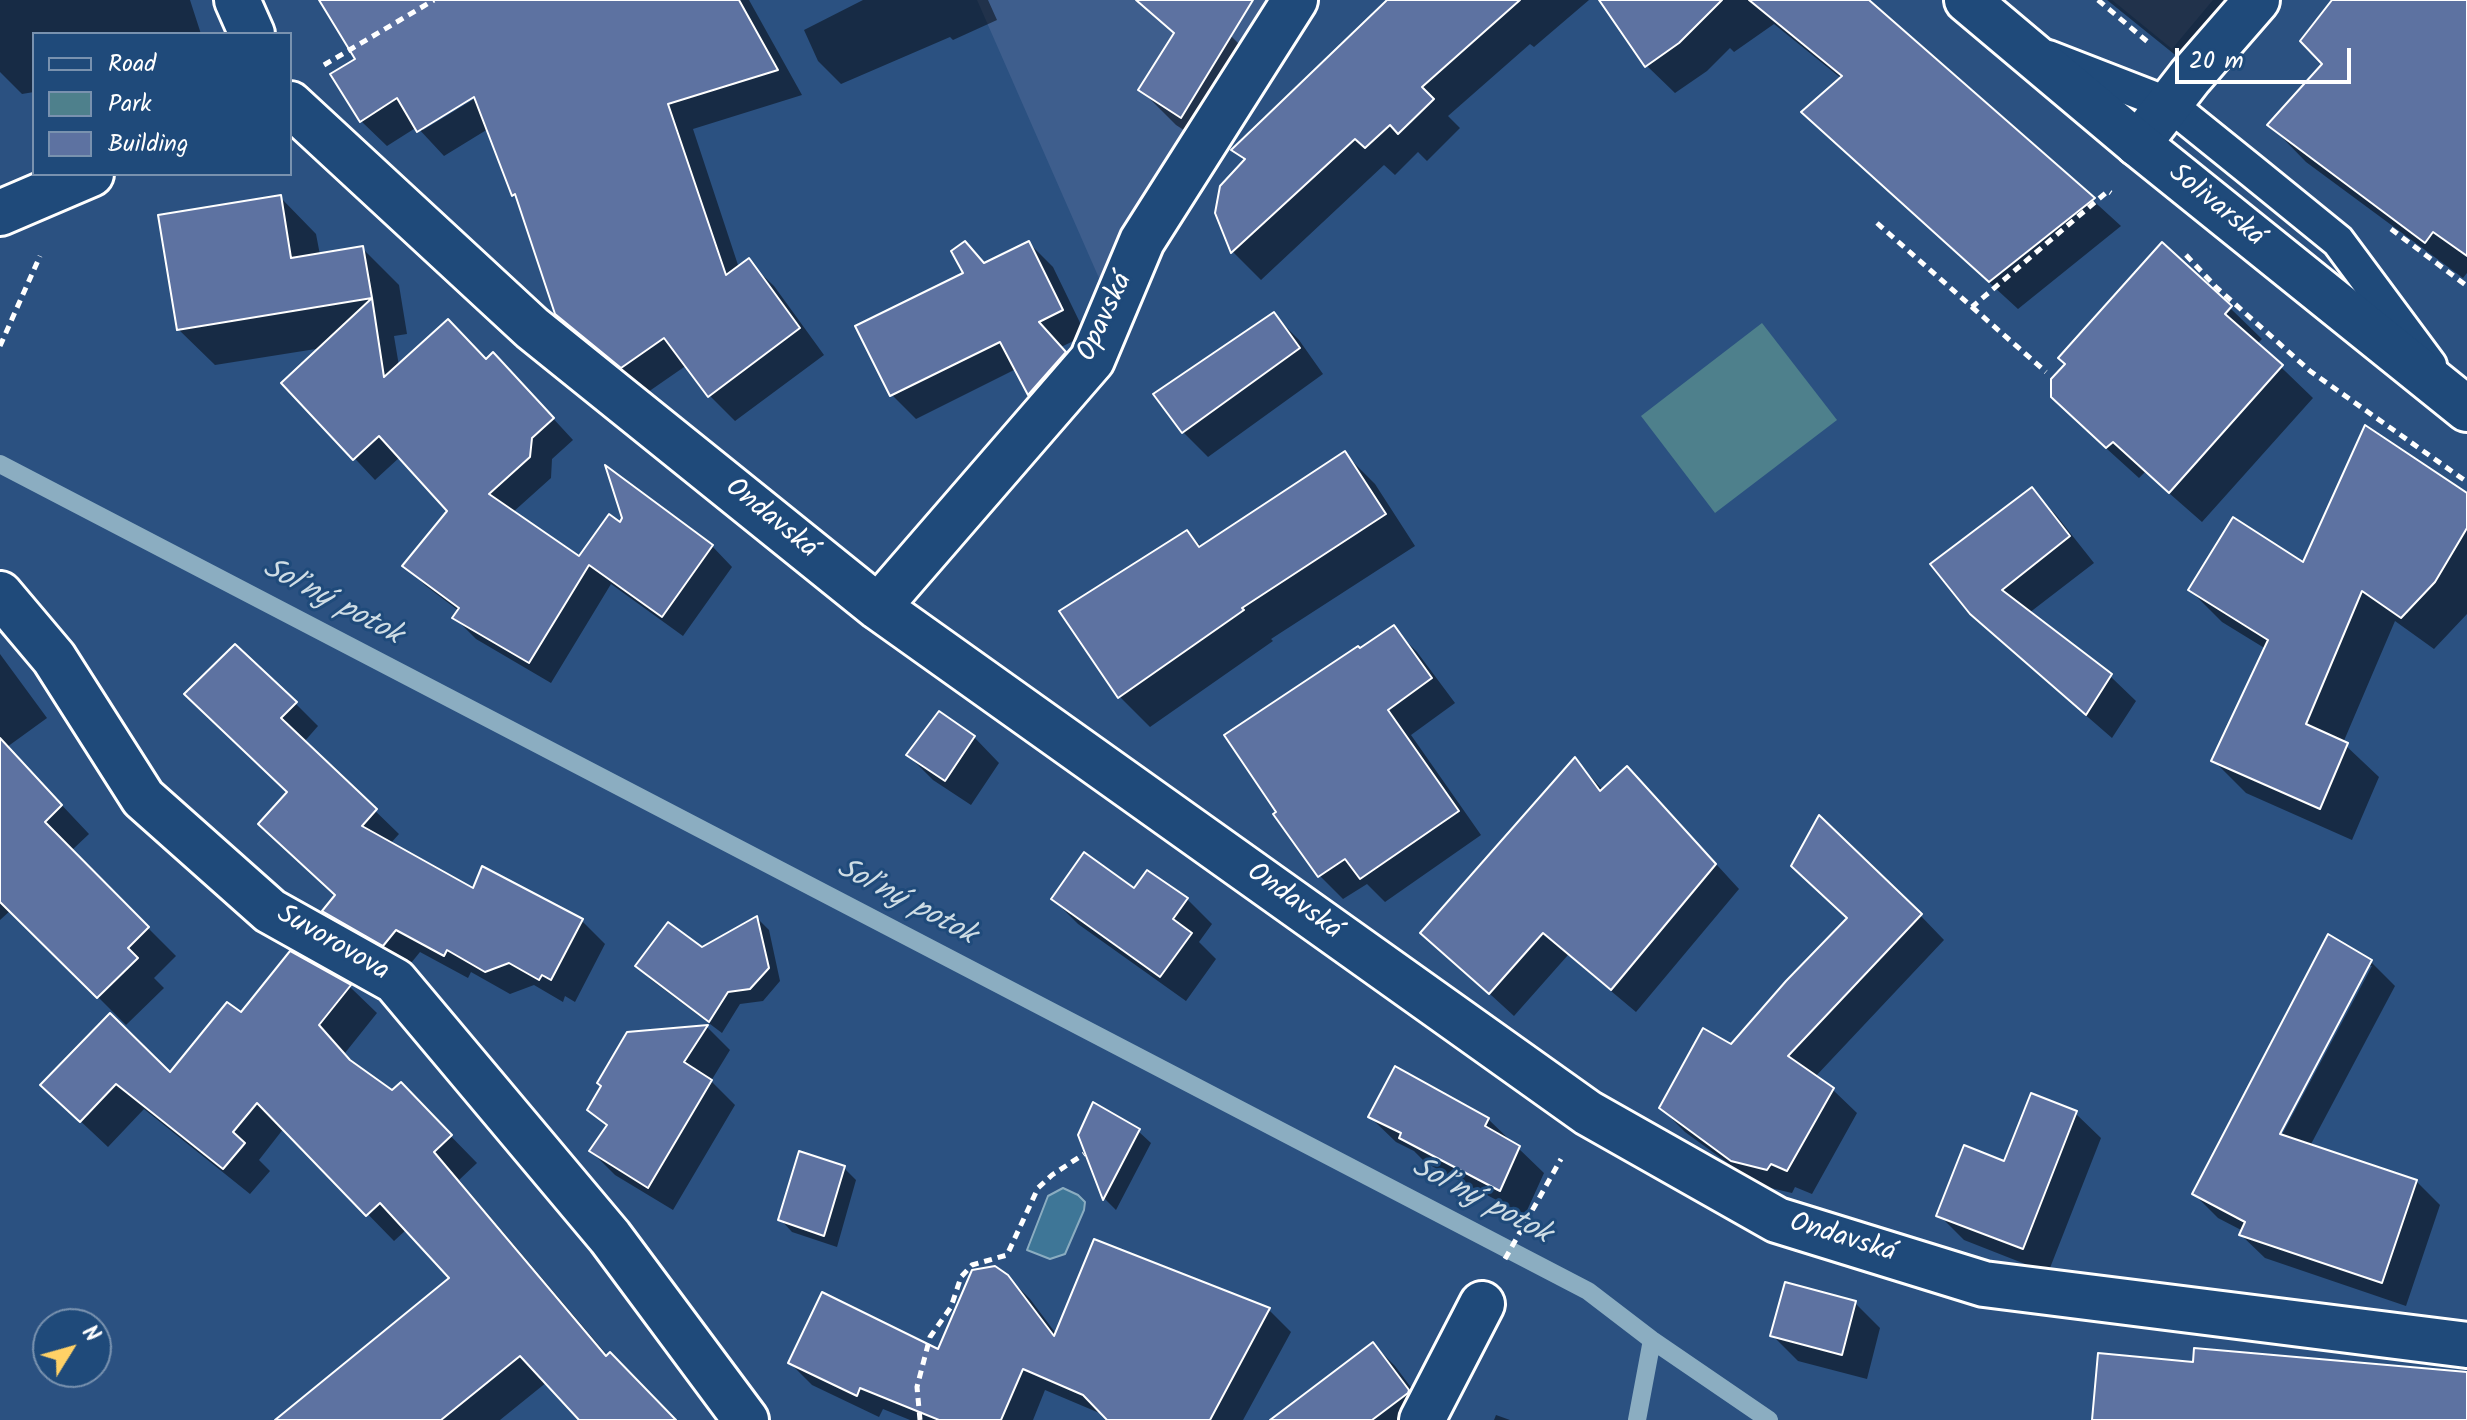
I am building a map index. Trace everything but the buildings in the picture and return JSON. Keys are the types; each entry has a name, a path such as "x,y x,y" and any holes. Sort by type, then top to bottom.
{"street":[{"path":"237,0 251,32"},
{"name":"Opavská","path":"878,607 1092,360 1142,241 1295,0"},
{"name":"Solivarská","path":"1967,0 2138,144 2461,405"},
{"path":"2138,144 2257,0"},
{"name":"Ondavská","path":"292,106 532,328 878,607 1588,1113 1777,1220 1984,1284 2467,1345"},
{"path":"0,213 82,178"},
{"name":"Suvorovova","path":"0,594 54,658 143,798 270,911 395,981 610,1237 746,1420"},
{"path":"1422,1420 1482,1304"}],"lane":[{"path":"2024,48 2169,104 2338,241 2461,405"}],"path":[{"path":"316,70 434,0"},
{"path":"0,346 82,178"},
{"path":"1972,307 2108,191"},
{"path":"1877,223 2046,372"},
{"path":"2186,255 2216,287 2310,371 2467,482"},
{"path":"920,1420 917,1387 930,1337 951,1307 961,1277 972,1265 1007,1255 1038,1188 1084,1154"}],"shaded area":[{"path":"977,0 1295,0 1113,310"},
{"path":"2112,0 2213,0 2172,49"},
{"path":"1063,1188 1085,1202 1084,1210 1065,1254 1050,1259 1027,1250 1048,1196"}],"green space":[{"path":"1762,323 1837,420 1715,513 1641,416"}],"waterway":[{"name":"Soľný potok","path":"0,464 1588,1291 1652,1340 1769,1420"},
{"path":"1637,1420 1652,1340"}]}
